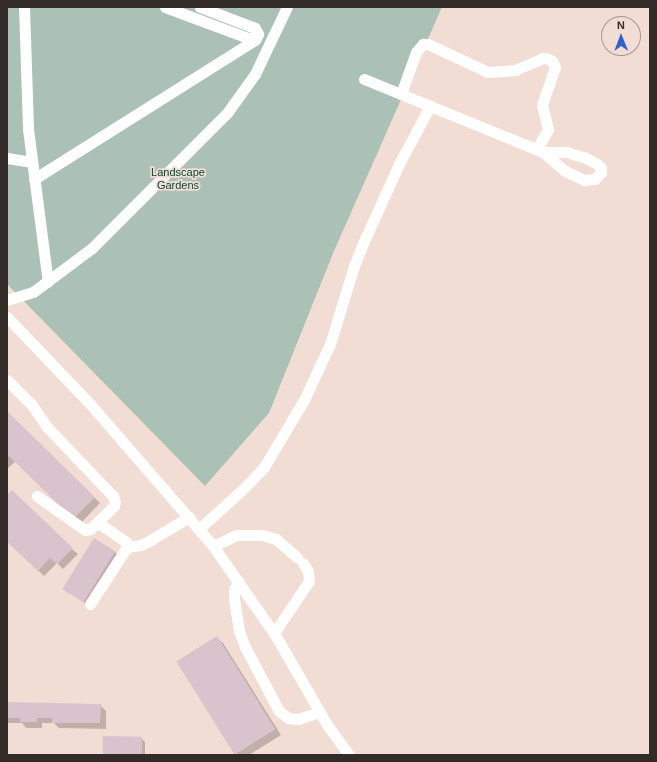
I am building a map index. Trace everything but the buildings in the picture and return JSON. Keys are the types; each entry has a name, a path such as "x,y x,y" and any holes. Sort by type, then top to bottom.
{"street":[{"path":"24,7 28,129 31,162 48,282"},
{"path":"166,7 248,38 256,37 271,41"},
{"path":"34,179 254,41 257,31 255,28 200,7"},
{"path":"7,300 33,292 92,248 227,113 255,74 287,7"},
{"path":"364,79 430,106 540,150 548,129 542,105 555,67 552,61 543,58 515,70 488,72 428,44 423,44 416,52 401,94"},
{"path":"199,529 245,487 264,467 304,400 330,344 354,266 365,239 400,162 430,106"},
{"path":"7,158 31,162"},
{"path":"7,317 91,405 213,546 274,633 320,712 349,755"},
{"path":"7,380 32,406 51,432 115,499 114,506 88,530 81,529 37,496"},
{"path":"90,604 127,547 141,545 189,517"},
{"path":"97,522 126,542 127,547"},
{"path":"213,546 237,536 262,535 276,539 289,548 308,571 309,581 274,633"},
{"path":"238,581 234,590 234,599 239,631 245,647 279,710 288,718 298,719 320,712"}],"green space":[{"name":"Landscape Gardens","path":"7,7 442,7 334,251 269,413 205,486 7,284"}]}
